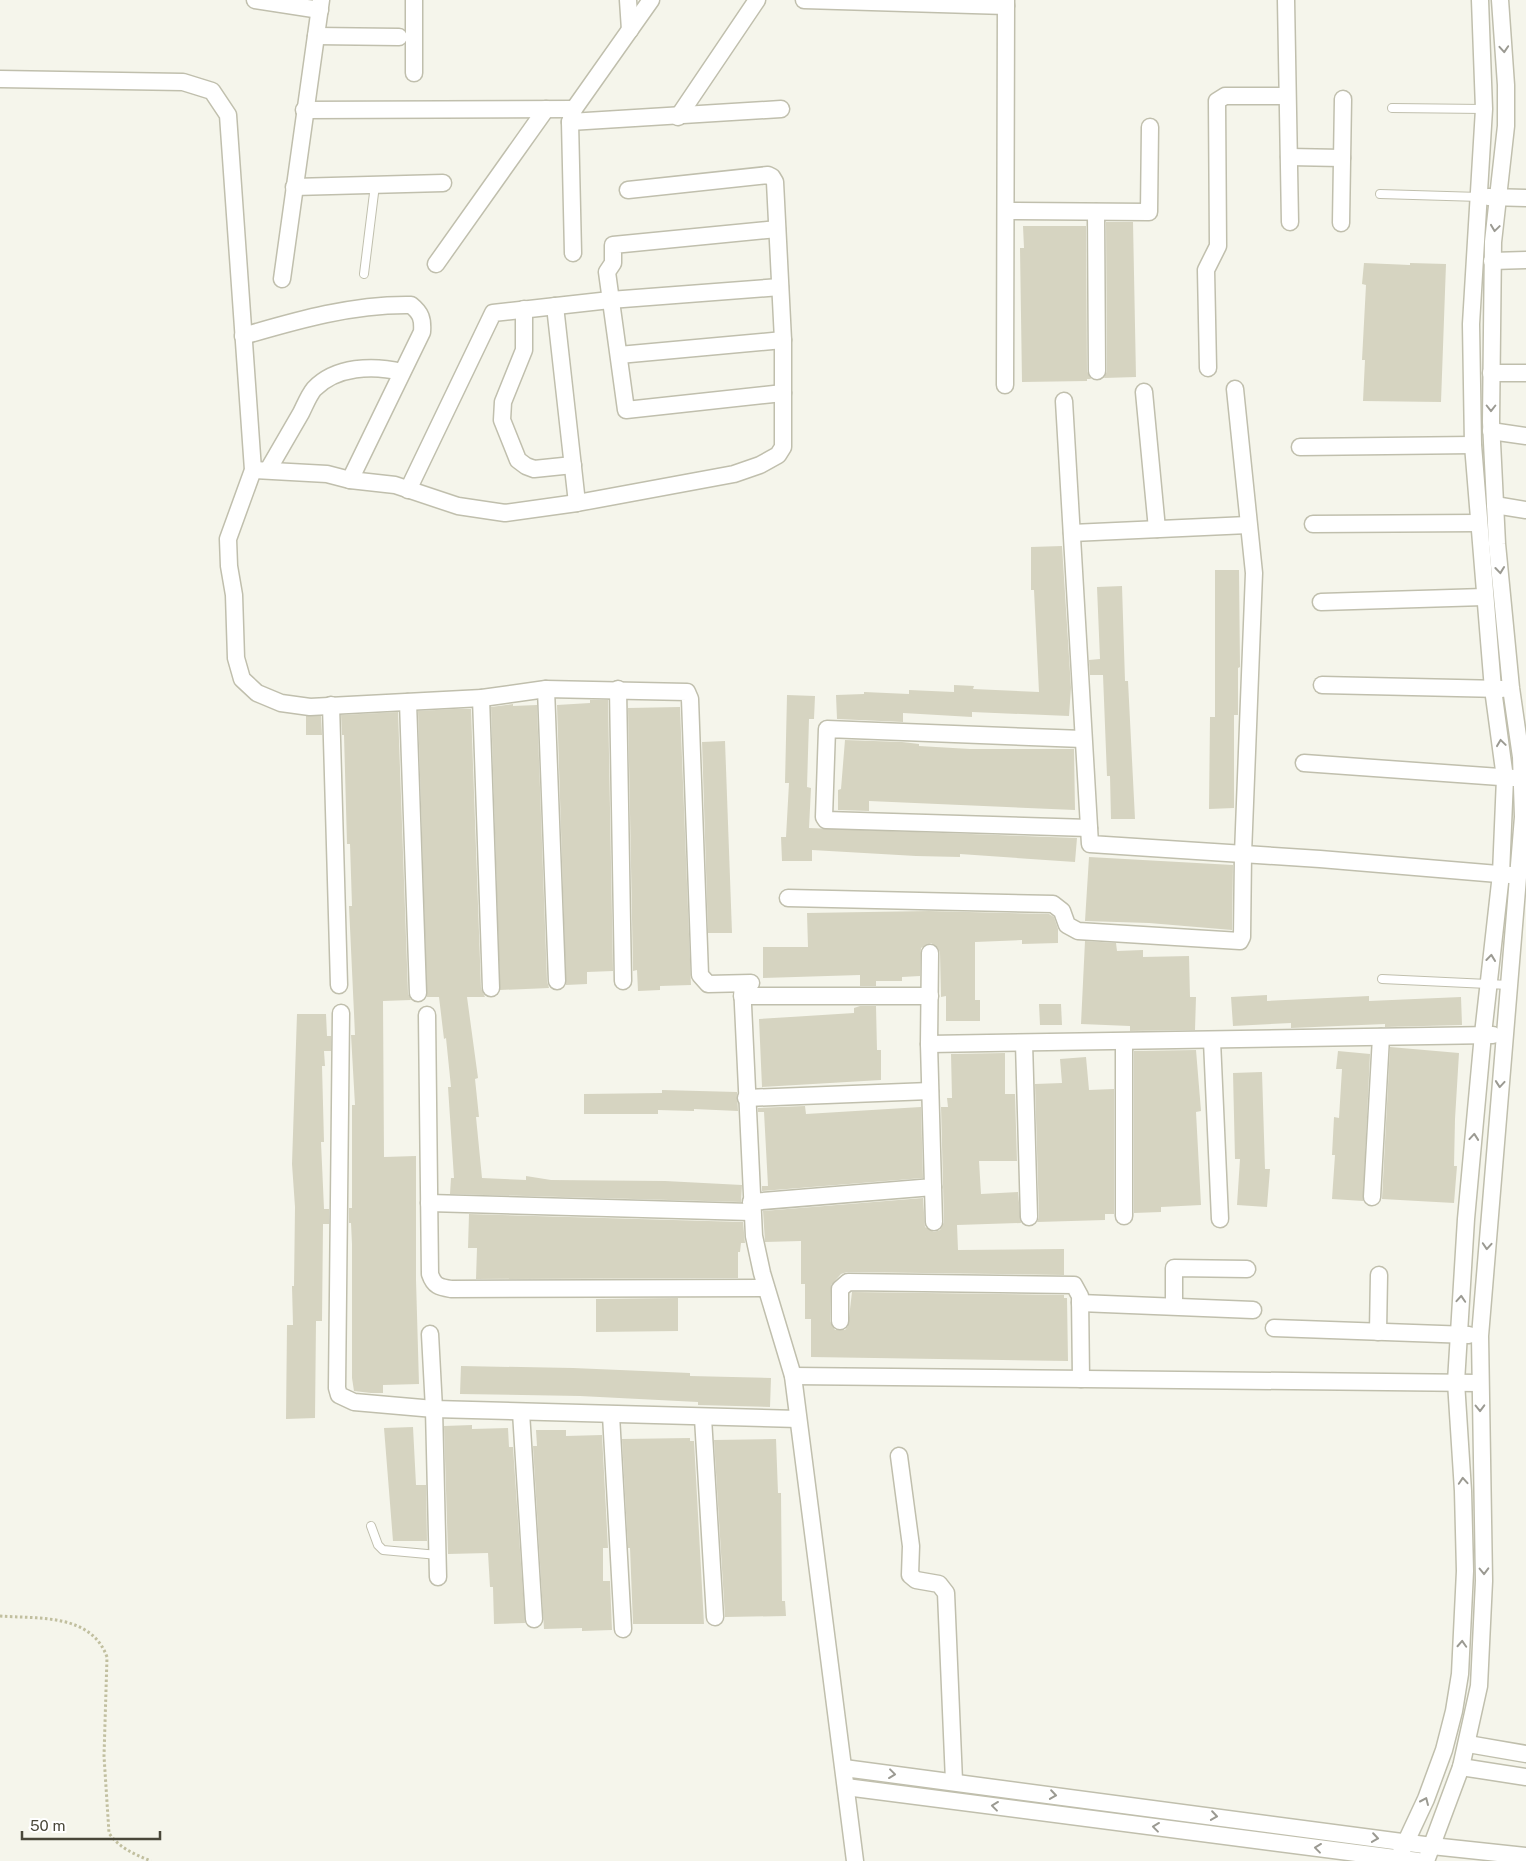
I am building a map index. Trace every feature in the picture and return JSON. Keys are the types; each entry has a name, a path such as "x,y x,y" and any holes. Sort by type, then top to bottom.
{"street":[{"path":"255,0 320,5 282,279"},
{"path":"414,0 414,73"},
{"path":"628,0 630,30"},
{"path":"573,252 572,116 650,0"},
{"path":"678,117 757,0"},
{"path":"804,0 1006,3 1005,385"},
{"path":"1286,0 1290,222"},
{"path":"1398,1860 1426,1799 1444,1750 1454,1711 1460,1674 1465,1571 1463,1491 1456,1382 1466,1219 1488,984 1501,874 1505,778 1493,689 1484,596 1473,445 1471,324 1484,109 1480,0"},
{"path":"1429,1853 1468,1744 1479,1686 1484,1581 1479,1383 1480,1336 1523,817 1523,778 1511,688 1495,505 1491,431 1492,261 1505,144 1506,85 1500,0"},
{"path":"316,36 399,37"},
{"path":"0,79 183,82 212,92 228,115 243,336 261,470"},
{"path":"1208,368 1206,270 1218,246 1217,101 1225,96 1287,96"},
{"path":"1341,223 1343,99"},
{"path":"304,110 546,109 572,116 678,117 782,109"},
{"path":"436,264 546,109"},
{"path":"1006,211 1149,212 1150,126"},
{"path":"1288,157 1342,158"},
{"path":"261,470 327,474 350,480 394,486 458,506 505,513 577,503 734,474 760,465 778,456 783,447 783,340 774,182 772,177 768,175 628,190"},
{"path":"294,186 443,183"},
{"path":"1480,197 1526,198"},
{"path":"1096,212 1097,372"},
{"path":"777,229 613,245 613,263 607,272 626,410 783,394"},
{"path":"1492,261 1526,260"},
{"path":"408,490 490,316 498,311 780,287"},
{"path":"243,336 310,317 354,309 411,305 418,311 423,319 422,332 350,480"},
{"path":"554,306 577,503"},
{"path":"524,308 524,350 503,402 502,420 518,460 526,466 534,469 573,465"},
{"path":"1471,324 1492,324"},
{"path":"619,355 783,340"},
{"path":"402,372 384,368 369,368 337,374 325,380 313,390 261,470 252,479 232,524 228,539 229,566 234,595 236,658 242,679 257,692 281,703 310,707 481,698 546,689 618,689 687,692 690,699 700,975 708,984 745,988 930,996"},
{"path":"1491,373 1526,373"},
{"path":"788,898 1053,904 1062,911 1067,925 1078,931 1240,941 1242,937 1243,854 1254,573 1235,389"},
{"path":"1144,392 1157,529"},
{"path":"1064,402 1089,842 1092,845 1243,854 1519,876"},
{"path":"1491,431 1526,436"},
{"path":"1300,448 1473,445"},
{"path":"1495,505 1526,510"},
{"path":"1313,524 1478,523"},
{"path":"1072,533 1248,526"},
{"path":"1321,602 1484,596"},
{"path":"1322,684 1511,688"},
{"path":"546,689 557,981"},
{"path":"618,689 623,981"},
{"path":"481,698 491,988"},
{"path":"408,702 418,993"},
{"path":"332,706 339,985"},
{"path":"1083,739 829,728 827,732 824,817 826,820 1089,828"},
{"path":"1304,763 1523,778"},
{"path":"930,953 929,1044 934,1222"},
{"path":"745,988 746,1098 754,1236 766,1288 793,1376 855,1861"},
{"path":"341,1013 338,1396 354,1402 434,1409 703,1418 798,1419"},
{"path":"427,1015 430,1274 434,1284 439,1287 766,1288"},
{"path":"929,1044 1212,1041 1483,1034 1504,1036"},
{"path":"1372,1197 1381,1037"},
{"path":"1212,1041 1220,1219"},
{"path":"1124,1042 1124,1216"},
{"path":"1024,1043 1030,1217"},
{"path":"746,1098 930,1090"},
{"path":"429,1203 751,1207 933,1188"},
{"path":"1174,1306 1174,1268 1247,1268"},
{"path":"1378,1332 1379,1275"},
{"path":"840,1321 840,1289 848,1282 1067,1283 1074,1285 1079,1291 1081,1379"},
{"path":"1080,1303 1253,1310"},
{"path":"1274,1328 1480,1336"},
{"path":"430,1334 434,1409 438,1577"},
{"path":"793,1376 1479,1383"},
{"path":"521,1412 534,1619"},
{"path":"611,1415 623,1630"},
{"path":"703,1418 715,1617"},
{"path":"900,1456 911,1546 911,1578 939,1584 946,1593 954,1781"},
{"path":"1468,1744 1526,1754"},
{"path":"1461,1767 1526,1777"},
{"path":"844,1768 1406,1842 1429,1853 1526,1856"},
{"path":"846,1786 1398,1860 1418,1861"}],"lane":[{"path":"1392,108 1484,109"},
{"path":"364,274 375,185"},
{"path":"1380,194 1480,197"},
{"path":"1382,980 1509,985"},
{"path":"371,1526 378,1545 382,1550 438,1555"}],"path":[{"path":"0,1616 72,1622 83,1628 104,1648 107,1663 104,1756 109,1833 115,1842 128,1851 151,1861"}],"building":[{"path":"1106,222 1133,222 1136,377 1104,378 1107,371"},
{"path":"1023,226 1086,226 1087,371 1091,379 1087,379 1087,381 1022,382 1020,248 1024,248"},
{"path":"1364,263 1446,264 1441,402 1363,401 1365,360 1362,360 1366,285 1362,284"},
{"path":"1062,546 1071,688 1069,716 972,712 972,717 903,713 903,722 837,719 836,695 864,694 864,692 909,694 909,690 954,692 954,685 974,686 973,689 1039,692 1034,590 1031,590 1031,547"},
{"path":"1215,570 1239,570 1240,667 1238,668 1238,715 1234,715 1234,808 1209,809 1210,717 1215,717"},
{"path":"1122,586 1125,681 1128,681 1135,819 1111,819 1110,776 1107,776 1103,675 1090,675 1089,660 1100,659 1097,587"},
{"path":"787,695 815,696 814,719 809,719 807,787 811,788 809,828 1077,838 1075,862 960,854 960,857 916,856 812,850 812,861 782,861 781,837 786,837 789,783 785,783"},
{"path":"590,700 608,700 613,971 587,972 587,984 566,985 557,705 590,703"},
{"path":"513,704 513,706 537,705 547,981 549,988 500,990 491,707"},
{"path":"680,707 691,985 660,986 660,990 638,991 637,970 633,971 628,708"},
{"path":"471,709 481,988 485,997 467,997 478,1078 475,1079 479,1117 476,1117 482,1178 526,1180 526,1176 551,1180 665,1181 742,1185 741,1202 450,1194 451,1178 454,1178 448,1087 451,1087 446,1038 444,1039 439,997 427,997 418,711"},
{"path":"398,712 408,993 411,1000 383,1001 384,1157 416,1156 416,1280 419,1384 383,1385 383,1393 371,1393 354,1391 352,1378 352,1244 349,1208 352,1208 352,1105 355,1105 351,1035 355,1035 349,906 352,906 350,844 347,844 344,735 342,735 341,715"},
{"path":"306,716 321,716 322,735 306,735"},
{"path":"845,740 902,742 919,744 919,746 970,749 1074,749 1075,810 869,801 869,811 838,810 838,790 841,789"},
{"path":"725,741 732,933 708,933 702,742"},
{"path":"1089,857 1233,865 1232,930 1149,923 1085,921"},
{"path":"929,911 1049,914 1054,917 1058,929 1058,943 1022,944 1022,940 975,942 975,1000 980,1000 980,1021 946,1021 946,996 941,997 940,953 938,948 931,943 921,948 920,976 902,977 902,981 876,981 876,986 860,986 860,975 763,978 763,947 808,947 807,913"},
{"path":"1085,941 1116,943 1117,951 1143,950 1143,957 1189,956 1190,997 1196,997 1195,1030 1130,1031 1130,1026 1081,1024"},
{"path":"1267,995 1267,1001 1369,996 1369,1001 1461,997 1462,1025 1385,1027 1385,1024 1291,1028 1291,1023 1233,1026 1231,997"},
{"path":"1039,1004 1061,1004 1062,1025 1040,1025"},
{"path":"876,1006 877,1050 881,1050 881,1080 762,1087 759,1019 854,1013 854,1008"},
{"path":"297,1014 326,1014 327,1036 331,1036 331,1051 324,1051 325,1066 322,1066 324,1142 321,1142 324,1209 329,1209 329,1224 323,1224 322,1321 316,1321 315,1418 286,1419 287,1325 293,1325 292,1286 294,1286 295,1207 292,1164"},
{"path":"1390,1047 1459,1053 1455,1119 1454,1166 1457,1166 1454,1203 1382,1199"},
{"path":"1196,1050 1201,1111 1196,1112 1201,1205 1161,1207 1161,1212 1134,1213 1134,1051"},
{"path":"1338,1051 1370,1054 1363,1201 1332,1199 1335,1155 1332,1155 1334,1117 1339,1118 1342,1069 1336,1069"},
{"path":"1005,1053 1005,1094 1015,1094 1017,1161 979,1161 981,1194 1018,1192 1021,1223 957,1225 958,1250 1064,1249 1064,1275 847,1272 841,1274 831,1285 830,1321 835,1330 845,1330 848,1326 852,1292 1064,1295 1064,1298 1067,1298 1068,1361 811,1357 811,1319 805,1319 805,1284 801,1284 801,1241 765,1242 763,1211 923,1198 925,1227 934,1232 940,1230 944,1222 941,1107 948,1107 947,1098 952,1098 951,1054"},
{"path":"1086,1057 1089,1090 1114,1089 1114,1214 1105,1214 1105,1220 1037,1222 1039,1217 1035,1084 1062,1083 1060,1059"},
{"path":"1262,1072 1265,1169 1270,1169 1267,1207 1237,1205 1240,1159 1235,1159 1233,1073"},
{"path":"662,1090 737,1092 738,1111 694,1109 694,1111 658,1110 658,1114 584,1114 584,1094 662,1093"},
{"path":"805,1106 806,1114 921,1107 923,1178 762,1191 762,1186 768,1186 764,1112 758,1112 758,1108"},
{"path":"469,1214 743,1222 745,1243 741,1243 740,1252 738,1252 738,1278 476,1279 477,1248 468,1248"},
{"path":"678,1298 678,1331 596,1332 596,1299"},
{"path":"461,1366 573,1368 690,1373 690,1376 771,1378 770,1407 698,1405 698,1402 580,1396 460,1394"},
{"path":"472,1425 472,1429 508,1428 509,1447 513,1447 525,1623 494,1624 493,1587 490,1587 488,1553 448,1554 444,1426"},
{"path":"413,1427 416,1485 426,1485 427,1541 393,1541 384,1428"},
{"path":"536,1430 566,1430 566,1436 602,1435 608,1548 603,1548 603,1581 610,1581 612,1630 582,1631 582,1628 544,1629 533,1446 537,1446"},
{"path":"690,1438 690,1441 694,1441 704,1624 633,1624 630,1548 628,1548 622,1439"},
{"path":"776,1439 778,1493 781,1493 782,1601 785,1601 786,1616 725,1617 714,1440"}]}
